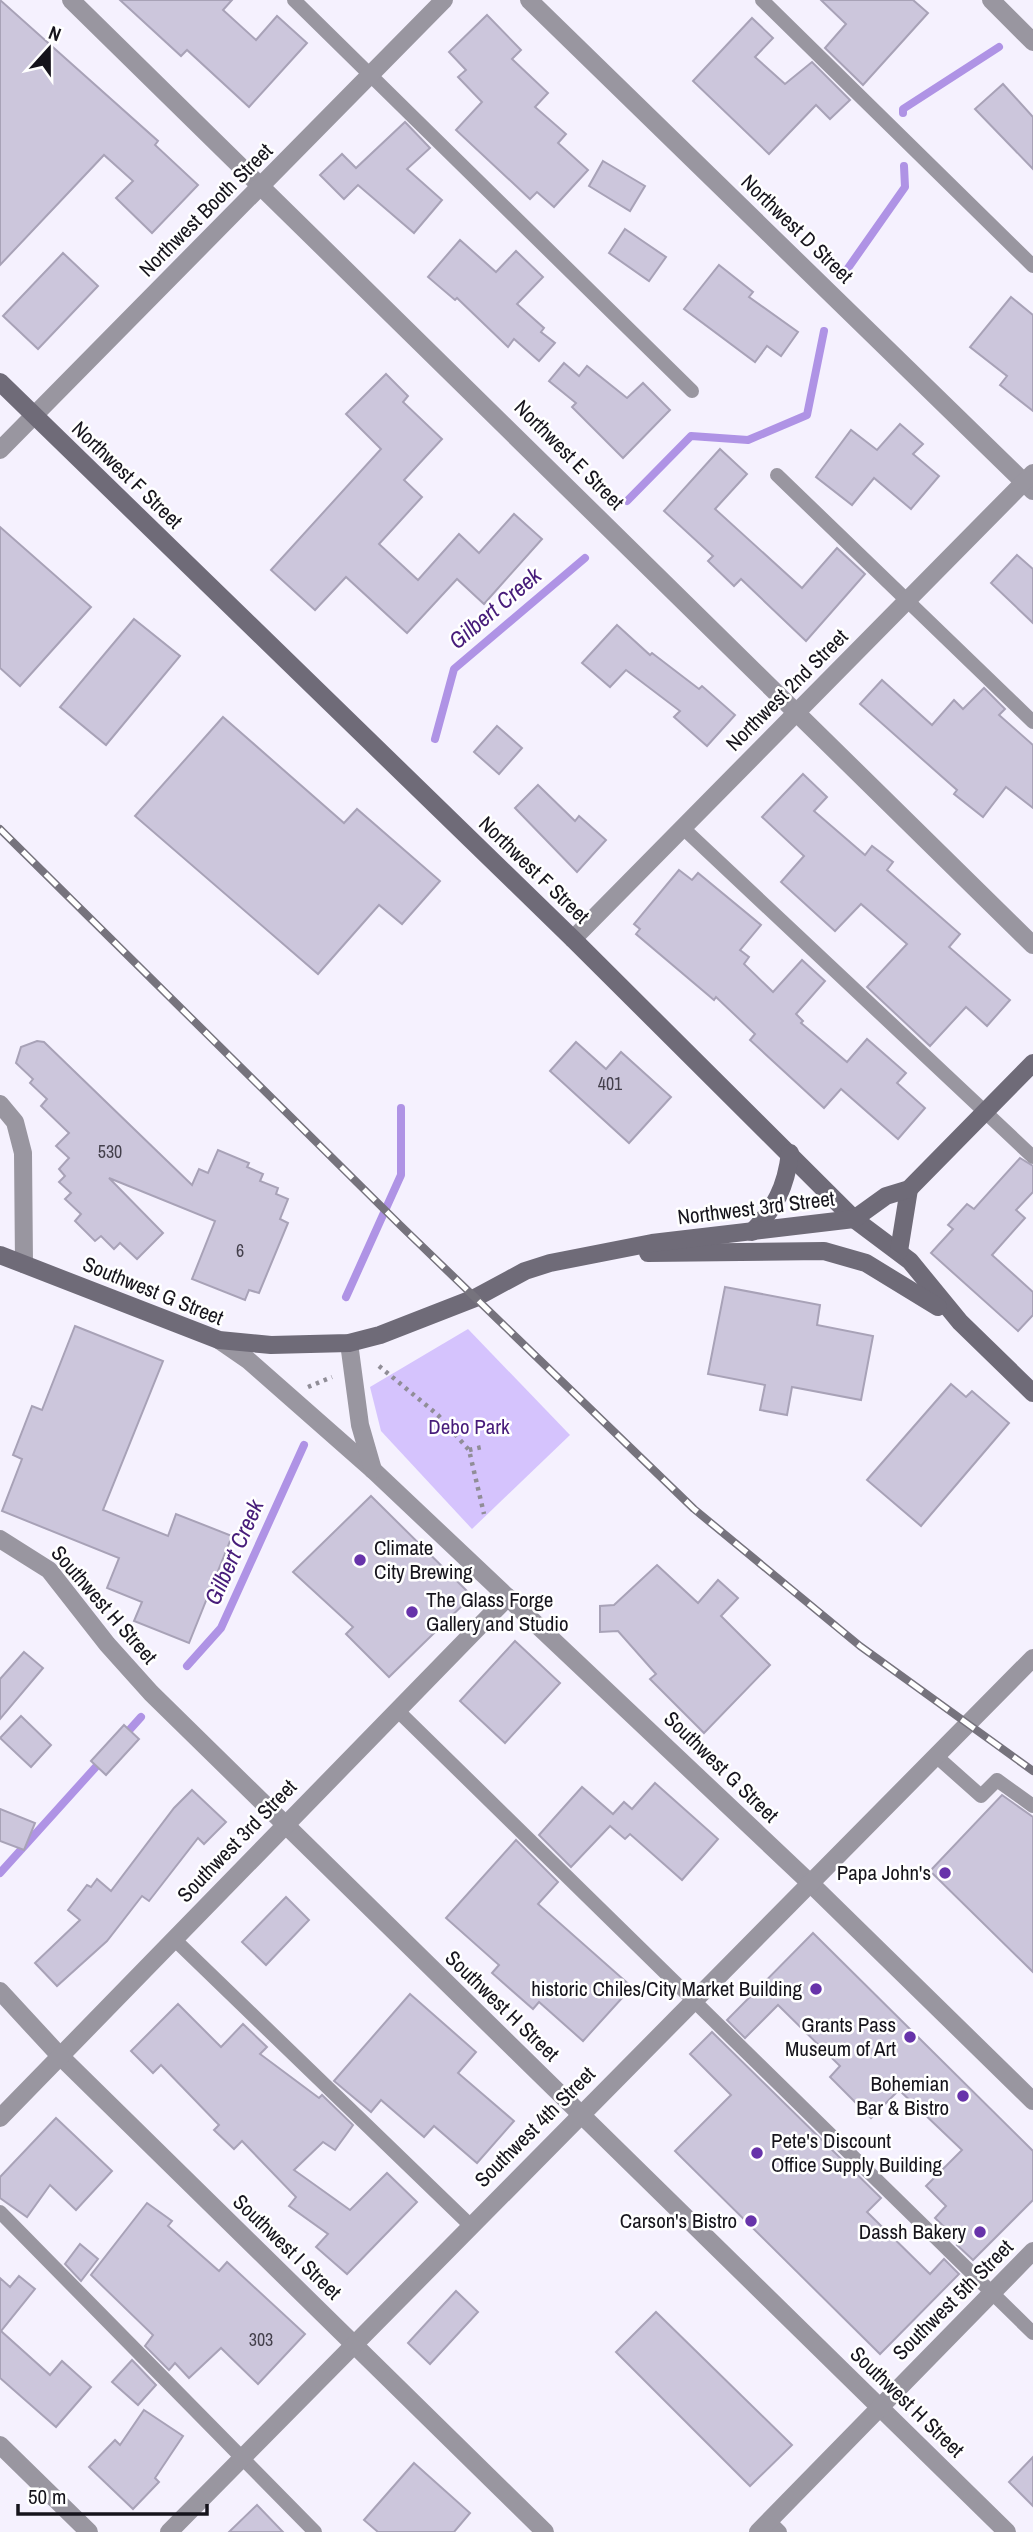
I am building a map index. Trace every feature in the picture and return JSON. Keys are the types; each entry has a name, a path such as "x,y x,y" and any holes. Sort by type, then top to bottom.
{"main road":[{"name":"Northwest F Street","path":"0,382 573,939 854,1219 898,1251 960,1322 1033,1393"},
{"name":"Northwest 3rd Street","path":"219,1340 271,1345 349,1343 380,1335 475,1298 525,1271 592,1252 854,1219 886,1196 909,1189 1033,1063"},
{"path":"752,1232 779,1200 787,1176 790,1153"},
{"path":"898,1251 909,1189"},
{"name":"Northwest 3rd Street","path":"592,1252 824,1251 844,1255 888,1275 960,1322"},
{"name":"Southwest G Street","path":"0,1255 219,1340"}],"street":[{"name":"Northwest E Street","path":"71,0 1033,945"},
{"name":"Northwest Booth Street","path":"0,450 444,0"},
{"name":"Northwest D Street","path":"529,0 1030,482"},
{"path":"991,0 1033,41"},
{"name":"Northwest 2nd Street","path":"573,939 906,602 1030,482"},
{"path":"0,1104 15,1122 23,1153 24,1264"},
{"name":"Southwest G Street","path":"219,1340 248,1360 373,1471 508,1597 809,1882 1033,2101"},
{"path":"349,1343 360,1426 373,1471"},
{"name":"Southwest H Street","path":"0,1539 49,1570 107,1644 150,1693 1007,2532"},
{"name":"Southwest 3rd Street","path":"0,2118 508,1597"},
{"name":"Southwest 4th Street","path":"169,2532 1033,1658"},
{"name":"Southwest I Street","path":"0,1991 60,2056 545,2532"},
{"name":"Southwest 5th Street","path":"769,2528 880,2407 1033,2251"},
{"path":"0,2445 89,2532"}],"lane":[{"path":"294,0 692,391"},
{"path":"761,0 1033,266"},
{"path":"777,475 1033,722"},
{"path":"683,828 1033,1157"},
{"path":"397,1710 1033,2333"},
{"path":"936,1756 981,1796 997,1780 1033,1806"},
{"path":"174,1939 470,2225"},
{"path":"0,2212 240,2459 315,2532"}],"path":[{"path":"379,1366 438,1415 469,1450 484,1514"},
{"path":"303,1388 337,1376"},
{"path":"469,1450 482,1447"}],"green space":[{"name":"Debo Park","path":"468,1329 570,1435 472,1529 381,1431 370,1387"}],"building":[{"path":"0,0 158,141 155,145 198,185 152,233 116,198 133,181 104,155 0,265"},
{"path":"120,0 232,0 223,10 256,40 277,16 307,43 249,107 187,50 181,56"},
{"path":"821,0 913,0 928,13 863,85 825,48 846,24"},
{"path":"487,15 521,50 512,59 548,93 535,107 566,134 558,143 588,170 554,207 537,192 530,199 456,130 482,102 458,77 466,70 449,52"},
{"path":"752,18 773,38 755,57 785,84 812,62 850,100 830,119 816,105 769,154 693,81"},
{"path":"1003,84 1033,117 1033,169 975,109"},
{"path":"405,122 430,148 407,169 442,200 414,233 358,185 344,199 320,175 342,154 356,168"},
{"path":"603,161 645,186 630,211 589,186"},
{"path":"625,229 666,257 649,281 609,253"},
{"path":"460,240 496,272 516,251 543,277 517,304 544,328 541,332 555,343 539,361 514,339 508,347 457,298 455,300 428,277"},
{"path":"63,253 98,286 38,349 3,316"},
{"path":"719,265 753,292 749,297 798,332 781,356 767,346 755,362 684,309"},
{"path":"1011,297 1033,315 1033,411 1000,385 1007,376 970,347"},
{"path":"564,363 579,376 587,366 627,398 643,383 670,410 623,458 572,407 576,403 549,381"},
{"path":"386,374 408,396 403,402 442,439 404,480 422,497 379,544 418,580 459,534 479,553 514,514 542,539 484,604 457,579 407,633 346,577 315,610 271,570 381,449 346,414"},
{"path":"900,424 923,444 913,454 939,476 911,509 874,478 852,505 816,477 851,430 877,450"},
{"path":"720,449 747,474 715,509 802,588 837,548 865,574 806,641 741,579 734,586 708,561 713,556 664,511"},
{"path":"0,527 91,607 20,686 0,668"},
{"path":"1017,555 1033,569 1033,623 991,583"},
{"path":"134,619 180,656 106,745 60,707"},
{"path":"617,625 650,655 652,653 699,689 702,686 735,715 707,746 674,717 680,711 626,670 610,687 582,663"},
{"path":"882,680 932,725 954,700 963,709 984,688 1005,709 999,715 1033,745 1033,808 1006,787 983,817 954,794 957,790 860,704"},
{"path":"223,717 344,823 357,809 440,881 402,924 379,905 318,974 135,816"},
{"path":"497,726 522,748 499,774 474,752"},
{"path":"803,774 827,797 814,811 865,855 872,846 893,862 887,870 960,934 949,947 1010,1000 987,1026 966,1007 930,1046 867,987 907,944 861,904 835,931 781,882 804,856 762,817"},
{"path":"538,785 575,821 579,816 606,840 577,872 515,808"},
{"path":"679,870 692,880 698,873 761,925 740,950 749,957 744,964 773,992 802,960 825,981 796,1014 803,1021 801,1023 847,1062 867,1039 906,1073 897,1083 925,1108 898,1139 841,1089 824,1108 750,1040 755,1034 716,997 714,1000 636,934 640,929 634,924"},
{"path":"37,1041 44,1042 192,1185 199,1169 208,1173 218,1150 249,1163 247,1167 263,1174 260,1181 278,1188 276,1194 288,1199 280,1219 288,1223 259,1293 249,1290 245,1300 192,1279 215,1221 109,1178 163,1233 137,1259 120,1243 114,1249 101,1236 95,1241 75,1221 81,1214 65,1199 71,1193 59,1182 65,1176 59,1169 69,1158 56,1146 69,1133 41,1106 47,1099 30,1083 33,1079 16,1063 21,1047"},
{"path":"576,1042 606,1069 621,1052 671,1097 629,1143 550,1071"},
{"path":"1020,1158 1033,1166 1033,1192 1016,1210 1025,1218 992,1255 1033,1292 1033,1315 1018,1331 931,1253 953,1229 948,1225 967,1204 974,1209"},
{"path":"725,1287 820,1305 817,1325 873,1336 861,1400 792,1387 787,1415 760,1410 765,1385 708,1374"},
{"path":"75,1326 163,1361 103,1510 168,1536 176,1514 232,1536 189,1643 134,1621 142,1602 107,1588 119,1558 2,1511 22,1459 13,1455 32,1406 42,1410"},
{"path":"951,1384 966,1397 972,1391 1009,1423 921,1526 867,1480"},
{"path":"371,1496 472,1596 389,1677 346,1634 353,1627 293,1572"},
{"path":"657,1565 698,1603 718,1580 738,1598 721,1616 770,1665 704,1733 650,1679 656,1674 618,1631 600,1632 600,1606 614,1605"},
{"path":"515,1641 560,1683 505,1743 460,1701"},
{"path":"24,1652 43,1668 0,1719 0,1679"},
{"path":"21,1716 51,1745 31,1767 0,1738"},
{"path":"124,1725 139,1739 106,1775 91,1761"},
{"path":"655,1783 718,1839 682,1880 630,1834 625,1839 610,1826 571,1867 539,1835 582,1787 613,1814 624,1802 632,1809"},
{"path":"192,1790 226,1822 204,1844 198,1838 149,1901 142,1896 107,1941 57,1986 35,1963 80,1920 68,1910 87,1885 91,1887 97,1879 111,1891 174,1808"},
{"path":"1002,1795 1033,1817 1033,1972 930,1871"},
{"path":"0,1809 35,1823 24,1850 0,1841"},
{"path":"516,1840 558,1882 538,1904 632,1987 583,2041 539,2002 533,2009 492,1973 499,1965 446,1918"},
{"path":"286,1897 309,1920 266,1965 242,1942"},
{"path":"813,1933 1033,2151 1033,2200 973,2260 957,2245 960,2242 935,2218 946,2206 926,2186 962,2150 899,2090 871,2118 830,2077 840,2066 778,2005 745,2038 727,2020"},
{"path":"410,1994 476,2052 458,2073 514,2121 477,2163 434,2126 424,2137 381,2100 371,2112 334,2081"},
{"path":"178,2004 221,2047 243,2024 267,2047 260,2054 319,2098 322,2095 353,2125 335,2150 323,2142 294,2170 350,2210 387,2173 417,2202 347,2274 316,2247 328,2234 289,2206 296,2197 242,2141 234,2149 214,2130 219,2125 161,2065 153,2073 131,2051"},
{"path":"712,2032 881,2198 867,2212 930,2274 944,2259 959,2274 880,2354 675,2151 731,2095 690,2054"},
{"path":"56,2118 112,2171 76,2210 50,2185 27,2217 0,2198 0,2177"},
{"path":"147,2203 172,2221 168,2226 219,2271 227,2262 305,2334 258,2384 221,2348 189,2378 175,2363 169,2370 145,2346 153,2335 91,2275"},
{"path":"80,2244 98,2259 81,2281 65,2264"},
{"path":"19,2276 35,2289 1,2331 50,2375 62,2361 91,2387 56,2427 0,2378 0,2278 10,2287"},
{"path":"456,2291 478,2312 430,2364 408,2343"},
{"path":"656,2312 792,2445 750,2486 616,2352"},
{"path":"132,2360 156,2385 138,2405 112,2382"},
{"path":"144,2410 183,2436 155,2478 159,2482 133,2509 89,2467 115,2440 120,2445"},
{"path":"1033,2457 1033,2506 1009,2482"},
{"path":"414,2463 470,2513 454,2532 378,2532 364,2520"},
{"path":"257,2505 283,2532 229,2532"}],"waterway":[{"name":"Gilbert Creek","path":"903,113 903,109 999,47"},
{"name":"Gilbert Creek","path":"846,271 905,187 904,166"},
{"name":"Gilbert Creek","path":"627,501 691,436 748,440 807,415 824,331"},
{"name":"Gilbert Creek","path":"435,739 454,669 585,558"},
{"name":"Gilbert Creek","path":"346,1297 401,1175 401,1108"},
{"name":"Gilbert Creek","path":"187,1666 221,1628 304,1445"},
{"name":"Gilbert Creek","path":"124,1736 141,1717"},
{"name":"Gilbert Creek","path":"0,1873 103,1759"}],"railway":[{"path":"0,829 400,1225 694,1509 860,1646 1033,1771"}],"place":[{"name":"Climate City Brewing","path":"360,1560"},
{"name":"The Glass Forge Gallery and Studio","path":"412,1612"},
{"name":"Papa John's","path":"945,1873"},
{"name":"historic Chiles/City Market Building","path":"816,1989"},
{"name":"Grants Pass Museum of Art","path":"910,2037"},
{"name":"Bohemian Bar & Bistro","path":"963,2096"},
{"name":"Pete's Discount Office Supply Building","path":"757,2153"},
{"name":"Carson's Bistro","path":"751,2221"},
{"name":"Dassh Bakery","path":"980,2232"}]}
